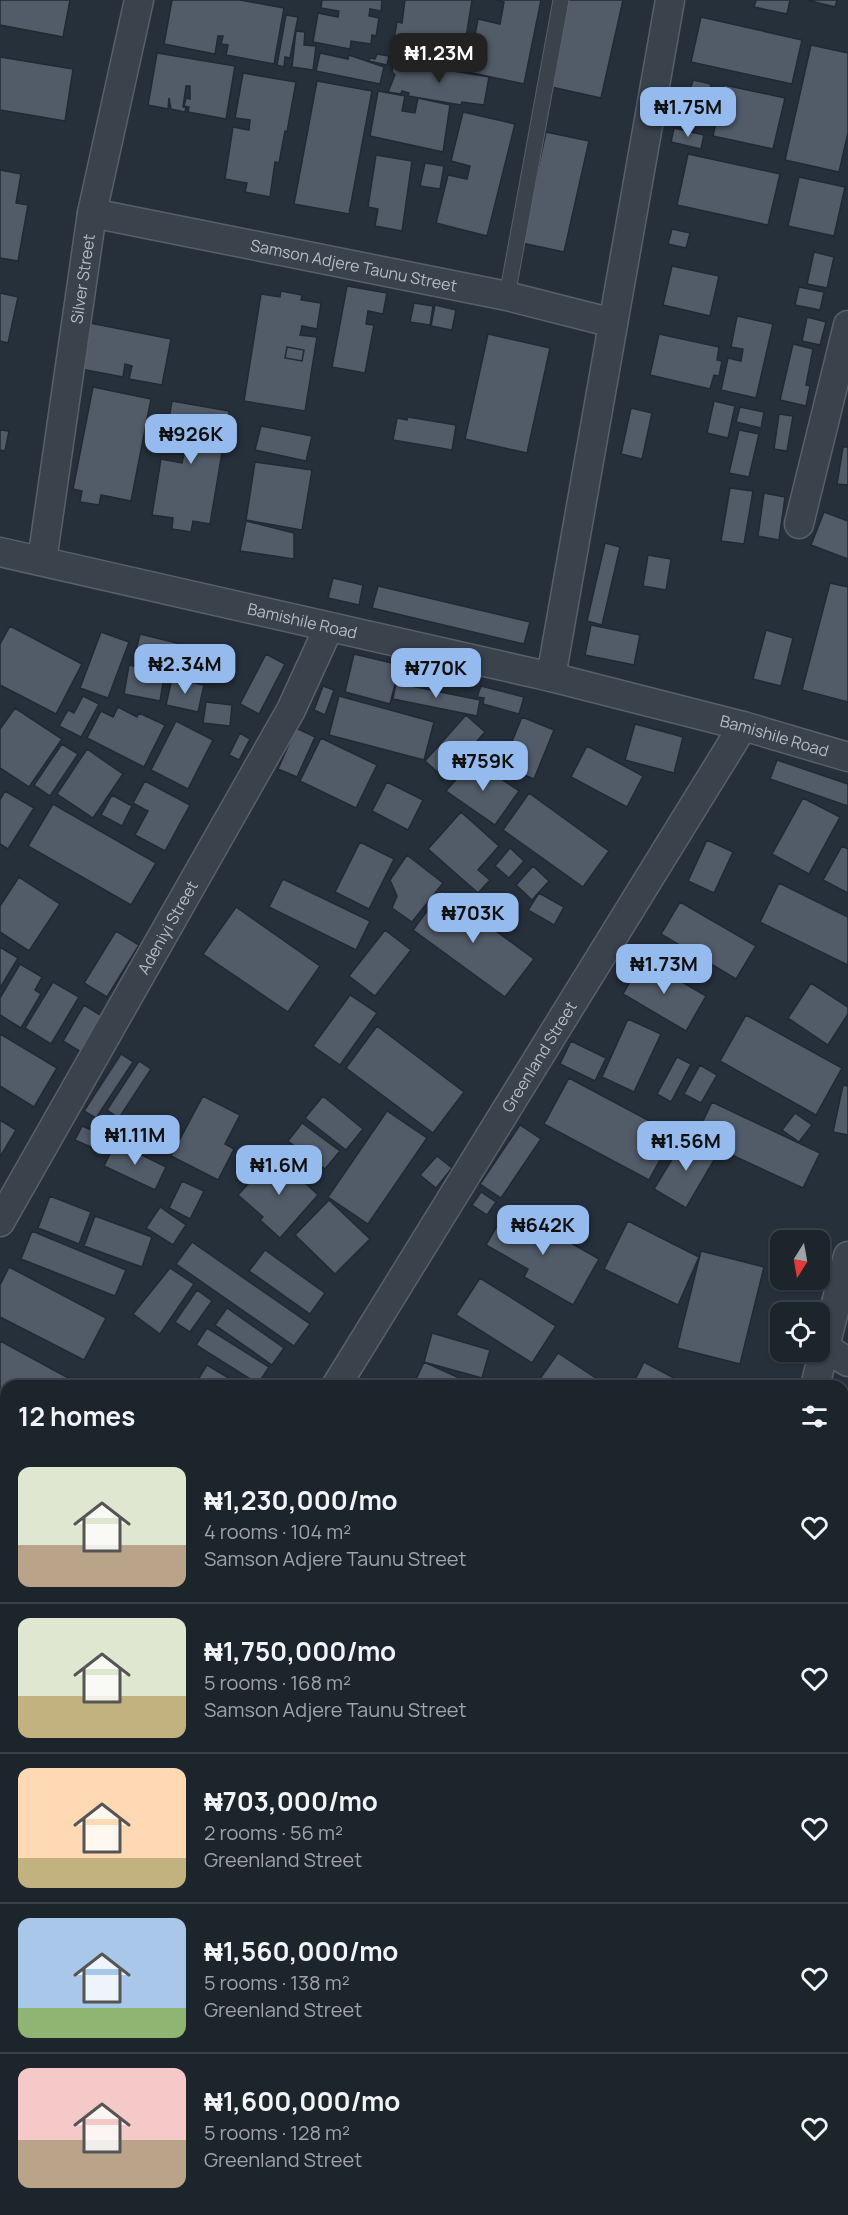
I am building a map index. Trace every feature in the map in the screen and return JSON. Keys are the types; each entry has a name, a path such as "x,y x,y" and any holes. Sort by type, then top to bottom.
{"street":[{"name":"Silver Street","path":"42,561 92,213 139,0"},
{"path":"551,677 670,0"},
{"name":"Samson Adjere Taunu Street","path":"92,213 507,296 613,323"},
{"path":"799,524 848,325"},
{"name":"Bamishile Road","path":"2,556 42,561 328,629 551,677 743,726 848,757"},
{"name":"Adeniyi Street","path":"0,1222 291,710 328,629"},
{"name":"Greenland Street","path":"340,1380 743,726"},
{"path":"830,1324 848,1256"},
{"path":"830,1351 848,1362"},
{"path":"816,1380 821,1362"}],"lane":[{"path":"507,296 561,0"}],"building":[{"path":"0,0 70,0 63,37 0,25"},
{"path":"172,0 240,0 284,8 274,64 226,55 228,45 221,44 223,36 218,36 215,54 164,44"},
{"path":"322,0 382,0 381,11 370,9 369,16 379,18 376,36 372,35 371,44 351,41 350,49 313,42 318,13 338,17 339,11 321,8"},
{"path":"405,0 472,0 461,69 391,57 397,22 402,23"},
{"path":"495,0 541,0 524,84 468,72 478,19 500,24 504,2"},
{"path":"566,0 623,0 601,98 547,86"},
{"path":"756,0 790,0 787,14 754,7"},
{"path":"807,0 837,0 835,7"},
{"path":"286,15 298,17 290,58 285,57 284,67 277,65"},
{"path":"701,17 802,40 792,84 691,62"},
{"path":"296,31 305,32 304,45 316,46 313,70 292,67"},
{"path":"811,45 848,53 848,133 839,172 785,160"},
{"path":"157,53 235,66 226,119 188,112 189,107 184,106 186,98 190,99 190,86 186,86 183,107 186,107 185,112 171,109 169,98 168,109 148,105"},
{"path":"320,53 348,59 349,55 384,67 380,84 316,71"},
{"path":"377,54 389,56 387,65 369,61 370,58 375,59"},
{"path":"0,57 73,69 65,121 0,110"},
{"path":"394,61 489,77 484,105 462,102 461,105 408,96 409,93 402,91 401,94 388,92 395,75 392,72"},
{"path":"243,73 296,82 279,163 275,162 270,197 245,192 247,183 225,179 233,127 249,130 250,120 235,118"},
{"path":"693,80 711,84 707,103 688,99"},
{"path":"317,81 372,91 349,214 294,204"},
{"path":"724,85 785,98 773,149 713,136"},
{"path":"378,91 405,96 402,111 415,113 418,98 450,105 443,152 370,136"},
{"path":"463,112 515,124 487,236 436,223 448,175 467,179 470,166 451,161"},
{"path":"674,128 704,135 701,149 671,142"},
{"path":"546,132 589,141 564,252 522,243"},
{"path":"688,154 780,174 768,225 677,205"},
{"path":"376,155 412,161 402,231 375,226 378,209 368,207"},
{"path":"425,163 444,166 440,189 420,186"},
{"path":"0,170 21,174 16,203 28,205 18,261 0,258"},
{"path":"799,177 845,187 834,236 788,226"},
{"path":"672,229 690,233 686,248 668,244"},
{"path":"814,252 834,257 827,288 807,284"},
{"path":"672,266 719,276 710,316 663,305"},
{"path":"347,286 387,293 383,314 368,311 366,324 374,325 365,373 332,367"},
{"path":"799,287 824,292 820,310 795,305"},
{"path":"281,291 302,295 301,300 321,303 317,329 302,326 300,335 317,337 305,411 244,401 261,294 280,297"},
{"path":"0,293 18,297 8,343 0,341"},
{"path":"414,303 433,306 430,325 410,322"},
{"path":"435,305 456,310 452,330 431,326"},
{"path":"737,316 773,324 756,398 721,390 728,358 741,361 743,349 731,347"},
{"path":"807,317 826,322 820,345 802,341"},
{"path":"90,323 171,339 162,385 129,379 132,366 125,364 123,377 81,369"},
{"path":"488,334 550,348 527,453 465,439"},
{"path":"659,334 719,347 717,360 722,361 719,376 714,375 710,389 650,375"},
{"path":"793,344 813,349 806,385 810,386 806,406 780,400"},
{"path":"287,347 304,350 302,361 285,358"},
{"path":"93,387 151,399 131,501 101,495 99,505 80,502 82,491 73,489"},
{"path":"172,401 229,411 210,524 193,521 191,532 172,529 173,518 152,515 161,459 182,463 184,454 164,451"},
{"path":"714,401 735,406 728,438 707,433"},
{"path":"740,407 764,412 761,428 736,422"},
{"path":"631,408 652,413 642,459 621,454"},
{"path":"779,414 793,416 787,451 774,449"},
{"path":"408,417 456,425 452,450 393,440 397,418 407,420"},
{"path":"261,426 312,436 306,461 255,450"},
{"path":"0,430 9,431 5,451 0,450"},
{"path":"739,430 759,434 749,477 729,473"},
{"path":"843,447 848,447 848,485 837,484"},
{"path":"255,462 312,470 302,530 246,520"},
{"path":"730,488 753,491 744,544 721,541"},
{"path":"764,493 785,497 779,540 758,536"},
{"path":"824,512 848,521 848,559 811,545"},
{"path":"246,521 294,533 294,559 240,551"},
{"path":"605,543 620,547 602,625 587,621"},
{"path":"648,555 671,559 666,590 643,586"},
{"path":"333,578 363,585 359,605 328,598"},
{"path":"830,583 848,587 848,702 802,690"},
{"path":"378,586 530,622 524,644 372,608"},
{"path":"591,625 640,635 634,665 585,655"},
{"path":"10,626 82,664 56,714 0,685 0,644"},
{"path":"766,630 793,638 781,686 753,679"},
{"path":"101,632 129,642 108,698 80,688"},
{"path":"140,634 185,645 178,671 134,659"},
{"path":"191,651 205,654 199,676 186,673"},
{"path":"266,654 285,664 259,714 240,704"},
{"path":"354,654 400,665 390,704 345,692"},
{"path":"129,665 165,672 160,701 124,694"},
{"path":"172,678 204,685 198,712 166,705"},
{"path":"396,683 480,700 477,716 393,699"},
{"path":"323,686 334,690 325,715 314,710"},
{"path":"481,686 524,697 519,714 483,704 484,698 477,697"},
{"path":"83,696 99,704 81,737 59,726 68,710 74,713"},
{"path":"339,696 434,722 424,760 329,735"},
{"path":"206,702 232,705 230,726 203,723"},
{"path":"118,707 137,717 139,713 165,725 144,767 87,738 101,711 113,717"},
{"path":"15,708 62,739 29,787 0,768 0,729"},
{"path":"466,715 485,732 444,778 425,761"},
{"path":"522,717 554,730 534,779 502,766"},
{"path":"176,721 213,740 188,789 151,770"},
{"path":"635,724 683,737 674,773 625,760"},
{"path":"296,728 315,737 297,777 278,769"},
{"path":"240,733 250,739 239,760 229,755"},
{"path":"321,738 377,765 356,808 300,781"},
{"path":"62,744 78,754 50,796 34,785"},
{"path":"587,746 643,776 627,807 571,777"},
{"path":"87,749 123,774 93,818 57,794"},
{"path":"473,760 519,791 495,825 446,791"},
{"path":"777,760 848,784 848,806 770,779"},
{"path":"145,781 190,805 165,851 135,835 148,811 133,803"},
{"path":"387,782 423,800 408,830 372,811"},
{"path":"5,791 34,808 8,849 0,844 0,800"},
{"path":"529,793 609,851 583,887 503,830"},
{"path":"112,795 132,806 122,826 101,815"},
{"path":"803,798 840,817 809,874 772,854"},
{"path":"53,804 156,863 131,905 28,846"},
{"path":"461,812 499,846 478,870 490,880 478,893 428,849"},
{"path":"707,840 733,852 714,893 688,881"},
{"path":"360,842 394,859 369,909 335,892"},
{"path":"842,846 848,849 848,893 823,880"},
{"path":"510,848 524,861 509,878 495,866"},
{"path":"407,855 443,883 412,922 392,908 397,896 390,880"},
{"path":"533,866 549,881 532,900 516,885"},
{"path":"19,877 60,904 29,951 0,932 0,906"},
{"path":"283,879 370,921 356,950 269,907"},
{"path":"779,883 848,917 848,965 760,922"},
{"path":"442,891 534,959 505,997 413,930"},
{"path":"539,893 564,907 554,925 528,910"},
{"path":"680,902 756,946 736,979 661,934"},
{"path":"236,907 320,966 288,1012 203,954"},
{"path":"385,930 411,950 375,996 349,976"},
{"path":"116,931 139,945 107,997 84,983"},
{"path":"0,947 18,958 0,988"},
{"path":"643,959 706,996 686,1031 623,994"},
{"path":"20,964 42,977 35,990 41,994 21,1028 0,1015 0,998"},
{"path":"53,982 79,997 51,1044 25,1028"},
{"path":"811,983 848,1007 848,1014 828,1045 788,1018"},
{"path":"350,995 377,1013 340,1065 313,1046"},
{"path":"84,1005 102,1016 81,1052 63,1041"},
{"path":"746,1015 842,1068 816,1115 720,1061"},
{"path":"628,1019 661,1034 634,1092 602,1077"},
{"path":"377,1026 464,1092 433,1133 346,1068"},
{"path":"0,1034 57,1068 34,1107 0,1086"},
{"path":"571,1041 606,1058 595,1081 560,1064"},
{"path":"121,1054 133,1062 96,1118 84,1111"},
{"path":"677,1057 691,1064 671,1102 657,1094"},
{"path":"139,1061 151,1069 119,1118 107,1110"},
{"path":"700,1065 717,1075 701,1103 684,1094"},
{"path":"569,1078 674,1134 649,1180 544,1124"},
{"path":"843,1085 848,1086 848,1135 833,1132"},
{"path":"203,1096 240,1115 225,1144 234,1149 218,1180 171,1156"},
{"path":"323,1096 363,1129 346,1150 305,1118"},
{"path":"712,1102 820,1153 803,1188 695,1138"},
{"path":"387,1111 427,1138 368,1224 328,1197"},
{"path":"795,1113 812,1125 799,1142 782,1130"},
{"path":"0,1120 16,1130 0,1157"},
{"path":"302,1123 340,1151 325,1169 288,1141"},
{"path":"520,1125 541,1139 501,1198 480,1184"},
{"path":"82,1126 111,1138 104,1153 75,1140"},
{"path":"686,1136 717,1155 686,1208 654,1189"},
{"path":"116,1142 166,1167 155,1190 104,1166"},
{"path":"437,1156 452,1168 436,1188 420,1175"},
{"path":"284,1157 301,1172 298,1176 318,1195 280,1238 260,1220 263,1217 238,1195 257,1174 262,1179 267,1174 264,1172 276,1158 280,1162"},
{"path":"182,1181 204,1191 190,1219 169,1208"},
{"path":"481,1192 496,1202 487,1215 472,1205"},
{"path":"50,1196 91,1212 79,1244 38,1228"},
{"path":"329,1200 370,1239 335,1274 295,1235"},
{"path":"160,1207 186,1225 173,1245 146,1228"},
{"path":"508,1207 599,1259 573,1305 524,1277 528,1269 486,1245"},
{"path":"95,1216 152,1237 142,1267 84,1246"},
{"path":"628,1221 699,1257 678,1305 604,1269"},
{"path":"32,1231 126,1270 115,1296 21,1259"},
{"path":"192,1242 310,1324 294,1346 176,1264"},
{"path":"265,1250 325,1293 310,1314 249,1271"},
{"path":"701,1251 764,1267 740,1364 677,1348"},
{"path":"9,1267 106,1318 84,1360 0,1317 0,1285"},
{"path":"170,1268 194,1284 160,1334 133,1314"},
{"path":"480,1278 556,1326 532,1363 456,1315"},
{"path":"197,1290 212,1301 190,1332 175,1322"},
{"path":"227,1308 284,1348 272,1365 215,1325"},
{"path":"207,1328 269,1367 261,1380 252,1380 196,1345"},
{"path":"432,1333 490,1350 482,1378 424,1362"},
{"path":"0,1341 72,1380 0,1380"},
{"path":"558,1353 598,1380 539,1380"},
{"path":"424,1362 464,1380 416,1380"},
{"path":"644,1362 674,1378 673,1380 635,1380"},
{"path":"207,1365 232,1380 198,1380"}]}
